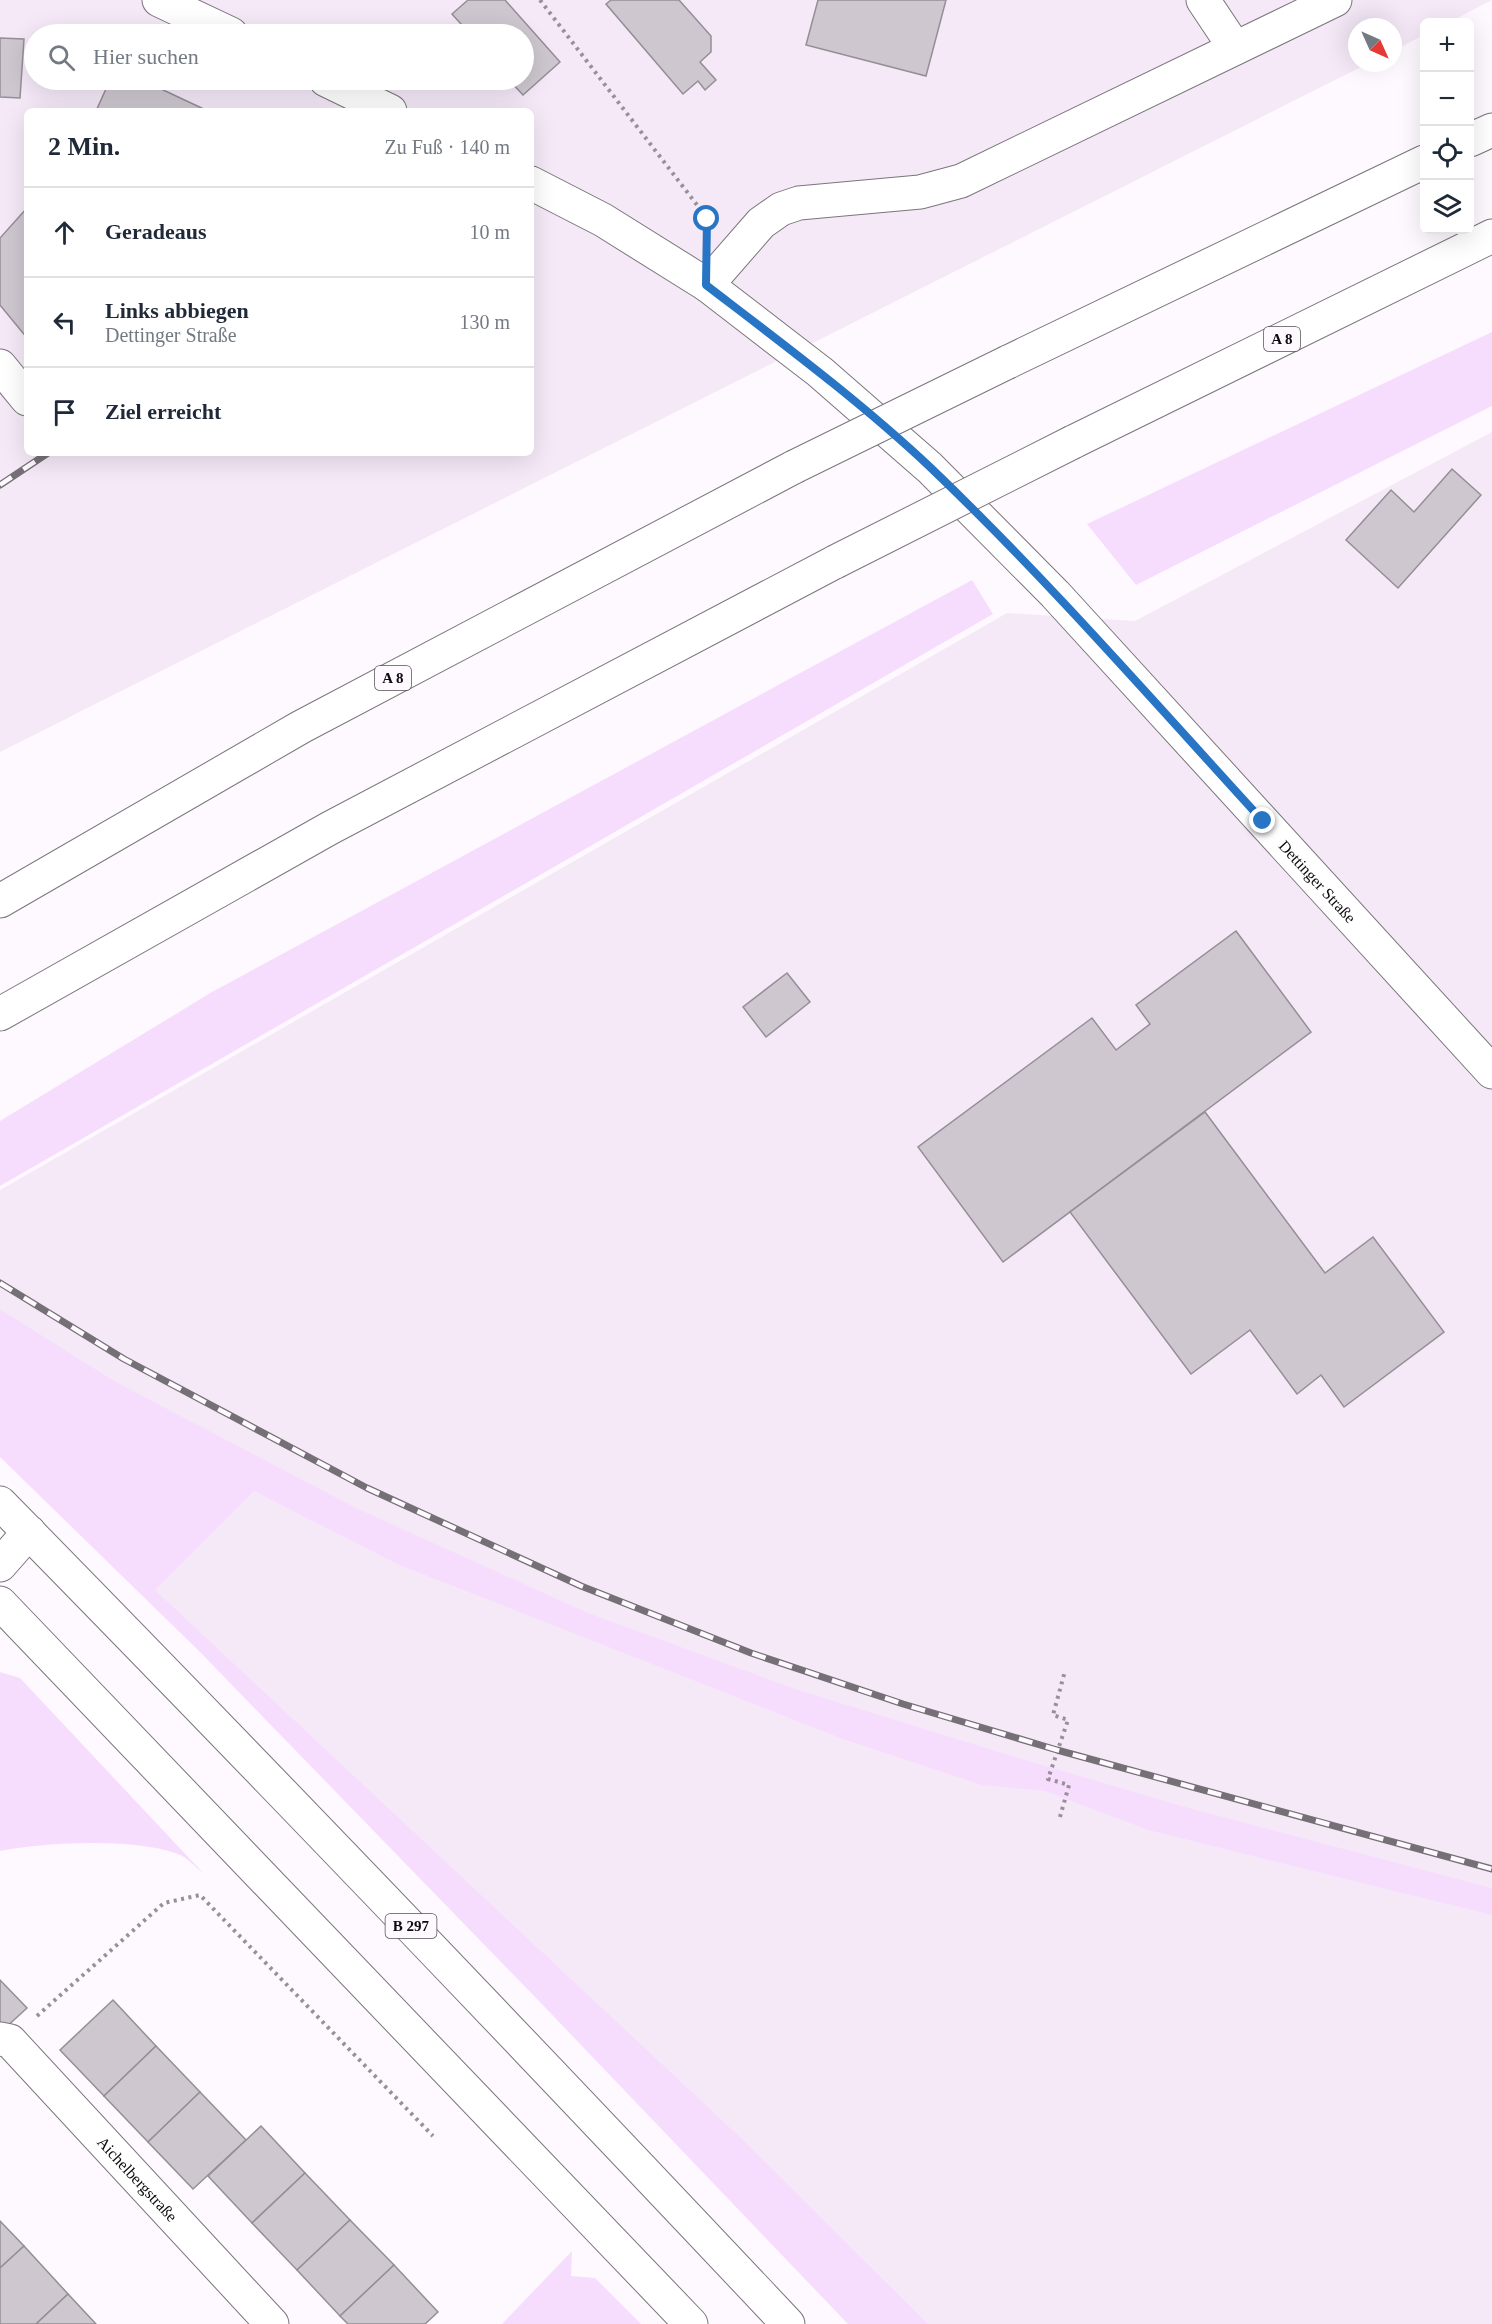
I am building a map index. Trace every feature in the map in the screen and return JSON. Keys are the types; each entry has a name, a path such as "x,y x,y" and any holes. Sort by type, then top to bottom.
{"main road":[{"path":"159,0 210,24"},
{"path":"1203,0 1235,48"},
{"path":"706,285 761,223 781,209 799,203 920,192 961,181 1335,0"},
{"path":"347,90 384,108"},
{"path":"1474,138 1492,130"},
{"name":"A 8","path":"0,901 301,727 794,468 1008,362 1420,164"},
{"name":"Dettinger Straße","path":"534,185 603,220 706,285 820,372 930,468 1055,594 1492,1072"},
{"name":"A 8","path":"0,1014 330,828 835,562 1072,442 1492,236"},
{"path":"0,366 24,395"},
{"name":"B 297","path":"0,1505 29,1532 483,2001 788,2324"},
{"path":"0,1565 29,1532"},
{"path":"0,1603 691,2324"},
{"name":"Aichelbergstraße","path":"5,2040 272,2324"}],"path":[{"path":"540,0 707,219 706,285"},
{"path":"1060,1817 1069,1785 1048,1779 1068,1720 1053,1715 1065,1671"},
{"path":"5,2040 164,1903 200,1895 433,2136"}],"shaded area":[{"path":"0,0 1492,0 1458,18 1420,18 1420,37 1402,46 1402,18 1348,18 1348,72 1351,72 0,752"},
{"path":"1492,332 1492,406 1136,585 1087,524"},
{"path":"1492,432 1492,2324 921,2324 0,1451 0,1190 1007,613 1135,621"},
{"path":"972,580 993,614 0,1186 0,1121 212,992"},
{"path":"0,1309 114,1381 356,1508 588,1613 795,1689 1002,1753 1192,1809 1492,1888 1492,1915 1148,1830 1045,1791 982,1785 843,1739 397,1564 254,1491 155,1590 742,2139 928,2324 848,2324 199,1651 0,1457"},
{"path":"0,1672 20,1678 204,1874 181,1855 138,1846 90,1843 42,1845 0,1851"},
{"path":"572,2251 571,2276 595,2278 641,2324 502,2324"}],"building":[{"path":"468,0 505,0 526,24 461,24 452,14"},
{"path":"611,0 679,0 711,36 711,52 700,62 716,80 705,90 698,81 683,94 606,4"},
{"path":"818,0 946,0 926,76 806,45"},
{"path":"534,33 560,62 534,85"},
{"path":"0,38 24,39 20,98 0,97"},
{"path":"105,90 163,90 202,108 97,108"},
{"path":"518,90 529,90 523,95"},
{"path":"24,211 24,334 0,305 0,238"},
{"path":"1452,469 1481,495 1398,588 1346,540 1391,490 1414,512"},
{"path":"1236,931 1311,1032 1003,1262 918,1147 1092,1018 1116,1050 1150,1024 1136,1005"},
{"path":"787,973 810,1002 766,1037 743,1007"},
{"path":"1205,1112 1325,1273 1373,1237 1444,1332 1344,1407 1321,1375 1297,1394 1250,1330 1191,1374 1070,1212"},
{"path":"0,1980 27,2008 3,2030 0,2027"},
{"path":"113,2000 156,2046 104,2096 60,2050"},
{"path":"156,2046 200,2092 148,2142 104,2096"},
{"path":"200,2092 246,2140 193,2189 148,2142"},
{"path":"261,2126 305,2173 252,2223 208,2176"},
{"path":"305,2173 350,2220 297,2270 252,2223"},
{"path":"350,2220 394,2265 340,2316 297,2270"},
{"path":"0,2221 24,2246 0,2268"},
{"path":"24,2246 68,2294 36,2324 0,2324 0,2268"},
{"path":"394,2265 438,2312 425,2324 348,2324 340,2316"},
{"path":"68,2294 96,2324 36,2324"}],"railway":[{"path":"0,485 44,456"},
{"path":"0,1283 124,1359 367,1488 581,1586 751,1653 903,1704 1057,1750 1492,1869"}],"route":[{"path":"707,219 706,285 820,372 930,468 1055,594 1263,821"}]}
